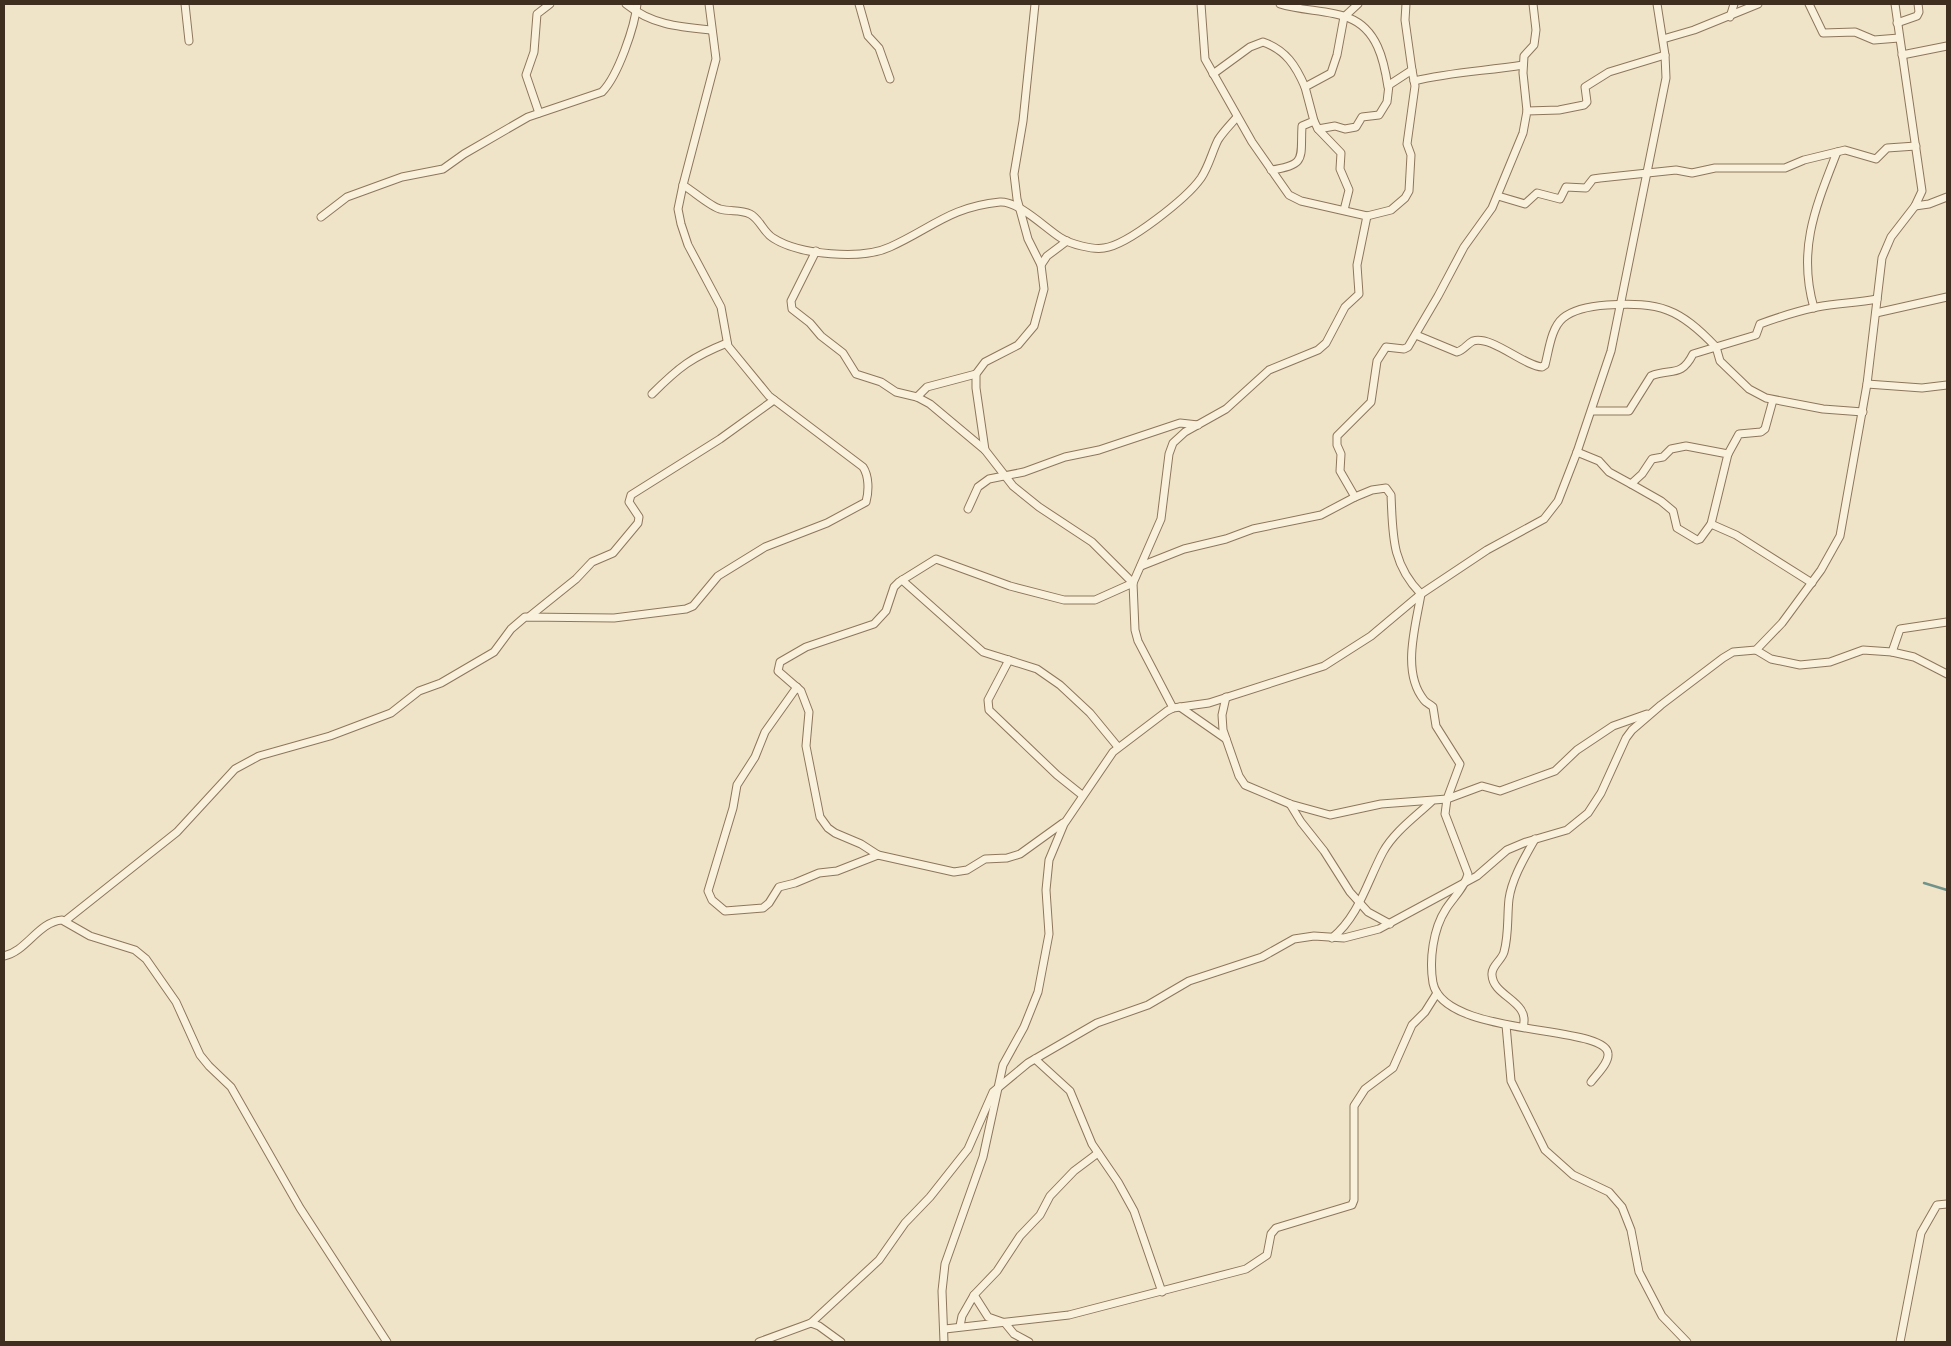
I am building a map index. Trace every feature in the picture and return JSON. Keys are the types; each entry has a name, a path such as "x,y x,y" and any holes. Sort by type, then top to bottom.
{"street":[{"path":"185,4 189,41"},
{"path":"539,113 526,75 534,52 537,14 550,4"},
{"path":"626,4 636,12 663,24 711,30"},
{"path":"320,217 338,202 380,184 443,169 490,138 539,113 597,96 606,88 626,44 637,4"},
{"path":"530,616 614,618 686,609 693,606 723,572 774,542 827,523 866,502 868,495 866,473 863,467 774,400 757,384 727,343 721,307 688,245 681,224 678,209 683,185 716,59 709,4"},
{"path":"859,4 868,36 879,48 890,79"},
{"path":"917,397 927,387 976,374 985,362 1018,345 1034,326 1042,302 1044,289 1041,265 1028,239 1020,209 1014,174 1024,121 1035,4"},
{"path":"1201,4 1203,52 1237,117 1271,170 1294,199 1367,216 1391,210 1405,198 1409,191 1411,154 1407,144 1411,112 1414,104 1414,81 1405,20 1406,4"},
{"path":"1280,4 1296,9 1344,17 1365,28 1378,45 1385,63 1388,86 1387,102 1378,115 1362,117 1354,128 1335,126 1318,129"},
{"path":"1305,87 1331,73 1337,55 1344,17 1358,4"},
{"path":"1355,497 1340,471 1341,454 1337,445 1337,436 1371,402 1377,361 1386,347 1406,348 1416,335 1460,254 1498,196 1523,132 1527,111 1523,65 1524,54 1534,46 1536,25 1533,4"},
{"path":"944,1342 945,1329 942,1291 945,1264 983,1157 997,1088 1006,1057 1024,1027 1038,992 1048,934 1046,890 1049,860 1066,820 1082,795 1118,747 1176,708 1209,704 1332,662 1371,636 1421,594 1487,550 1544,519 1558,501 1578,452 1611,351 1666,78 1663,38 1657,4"},
{"path":"1730,17 1734,4"},
{"path":"1809,4 1823,33 1855,32 1874,40 1899,38"},
{"path":"1756,650 1786,618 1812,583 1842,531 1863,412 1882,258 1887,244 1915,206 1922,192 1895,4"},
{"path":"1897,23 1917,16 1920,12 1918,4"},
{"path":"1663,38 1730,17 1755,5"},
{"path":"1213,74 1250,47 1263,42 1278,49 1292,62 1305,87 1318,129 1341,150 1340,169 1349,192 1344,210"},
{"path":"1902,56 1947,46"},
{"path":"1527,111 1559,110 1584,105 1587,102 1584,88 1606,73 1665,55"},
{"path":"1414,81 1448,73 1523,65"},
{"path":"1388,86 1412,70"},
{"path":"683,185 719,209 735,209 752,215 763,230 773,238 791,247 816,251 871,254 893,246 939,218 956,211 1001,202 1009,202 1067,241 1105,248 1122,241 1160,217 1200,178 1220,138 1237,117"},
{"path":"1271,170 1295,165 1303,144 1302,126 1314,121"},
{"path":"1498,196 1525,204 1538,192 1559,200 1566,187 1586,188 1596,178 1678,170 1694,172 1715,168 1785,168 1804,160 1847,150 1876,159 1887,148 1916,146"},
{"path":"1814,308 1808,281 1810,232 1816,207 1838,152"},
{"path":"1915,206 1929,204 1947,196"},
{"path":"1227,740 1176,708 1138,641 1135,630 1133,583 1161,519 1171,448 1185,432 1226,409 1269,370 1314,352 1326,343 1345,307 1358,297 1357,265 1367,216"},
{"path":"1041,265 1047,256 1067,241"},
{"path":"816,251 794,294 790,305 792,309 843,353 856,374 881,382 900,393 917,397 955,423 985,450 1004,476 1028,499 1092,542 1133,583"},
{"path":"1876,313 1947,298"},
{"path":"1592,411 1629,411 1650,376 1679,371 1688,364 1693,354 1756,336 1760,324 1814,308 1877,299"},
{"path":"1416,335 1458,352 1473,342 1479,341 1505,349 1529,365 1542,367 1545,364 1552,336 1563,318 1587,308 1642,303 1664,308 1694,324 1716,347 1720,361 1749,389 1773,400 1823,409 1863,412"},
{"path":"652,394 689,360 727,343"},
{"path":"976,374 985,450"},
{"path":"1867,384 1922,388 1947,385"},
{"path":"65,921 182,827 236,769 259,756 340,733 392,714 419,692 441,683 494,652 519,621 530,616 576,579 592,562 613,553 638,523 638,516 629,502 631,495 720,439 774,400"},
{"path":"1578,452 1599,461 1609,472 1661,501 1673,511 1675,526 1697,540 1700,539 1711,524 1728,454 1739,434 1761,432 1766,429 1773,400"},
{"path":"968,509 981,484 989,479 1024,472 1065,457 1098,450 1180,423 1198,425"},
{"path":"1631,484 1642,474 1652,459 1663,457 1671,449 1692,446 1728,454"},
{"path":"1141,566 1184,549 1226,539 1253,529 1321,515 1355,497 1381,488 1389,491 1391,495 1392,527 1401,570 1421,594 1411,655 1416,683 1424,699 1433,707 1436,726 1460,764 1447,799 1446,821 1467,869 1465,883 1445,910 1438,926 1431,961 1433,980 1437,993 1444,1001 1476,1017 1506,1025 1590,1040 1606,1048 1607,1060 1591,1082"},
{"path":"1711,524 1736,535 1812,583"},
{"path":"1066,820 1045,838 1020,854 1007,858 985,859 967,870 954,872 878,856 861,844 835,834 820,817 806,746 809,712 798,687 778,670 780,662 806,648 874,624 886,611 894,587 936,559 947,561 1010,586 1064,600 1095,600 1133,583"},
{"path":"902,580 983,652 1037,669 1060,685 1090,713 1118,747"},
{"path":"1892,652 1900,629 1947,622"},
{"path":"759,1342 811,1322 879,1260 905,1223 950,1173 968,1149 989,1097 997,1088 1035,1059 1097,1023 1148,1005 1189,981 1262,957 1294,939 1314,936 1332,938 1351,937 1390,924 1465,883 1482,872 1500,855 1535,839 1567,830 1588,813 1609,779 1626,738 1651,713 1733,652 1756,650 1771,659 1800,665 1830,662 1863,650 1892,652 1914,657 1947,674"},
{"path":"1009,660 988,700 989,710 1057,775 1082,795"},
{"path":"798,687 765,732 755,757 738,786 708,891 709,896 727,912 762,908 769,903 779,887 878,856"},
{"path":"1226,697 1222,723 1240,776 1245,785 1290,804 1330,815 1381,804 1431,802 1447,799 1482,786 1500,791 1545,776 1560,768 1577,750 1613,726 1651,713"},
{"path":"1332,938 1348,923 1384,851 1396,835 1431,802"},
{"path":"1290,804 1300,822 1324,851 1359,902 1374,916 1390,924"},
{"path":"1523,1027 1524,1018 1521,1010 1498,988 1492,975 1504,952 1512,888 1535,839"},
{"path":"4,956 19,950 54,920 65,921 90,936 135,950 146,959 176,1002 200,1055 230,1087 300,1208 387,1342"},
{"path":"945,1329 1069,1315 1251,1267 1267,1255 1271,1234 1276,1228 1354,1203 1354,1106 1365,1089 1393,1068 1412,1025 1425,1012 1437,993"},
{"path":"1506,1025 1511,1081 1545,1150 1565,1170 1609,1192 1620,1203 1627,1217 1635,1258 1643,1280 1662,1316 1687,1342"},
{"path":"1035,1059 1070,1090 1098,1153 1134,1211 1162,1292"},
{"path":"960,1326 962,1316 974,1295 993,1276 1015,1244 1040,1215 1050,1196 1074,1171 1098,1153"},
{"path":"1900,1342 1921,1233 1937,1205 1947,1204"},
{"path":"974,1295 988,1317 1005,1323 1014,1334 1029,1342"},
{"path":"811,1322 841,1342"}],"waterway":[{"path":"1924,883 1947,890"}]}
